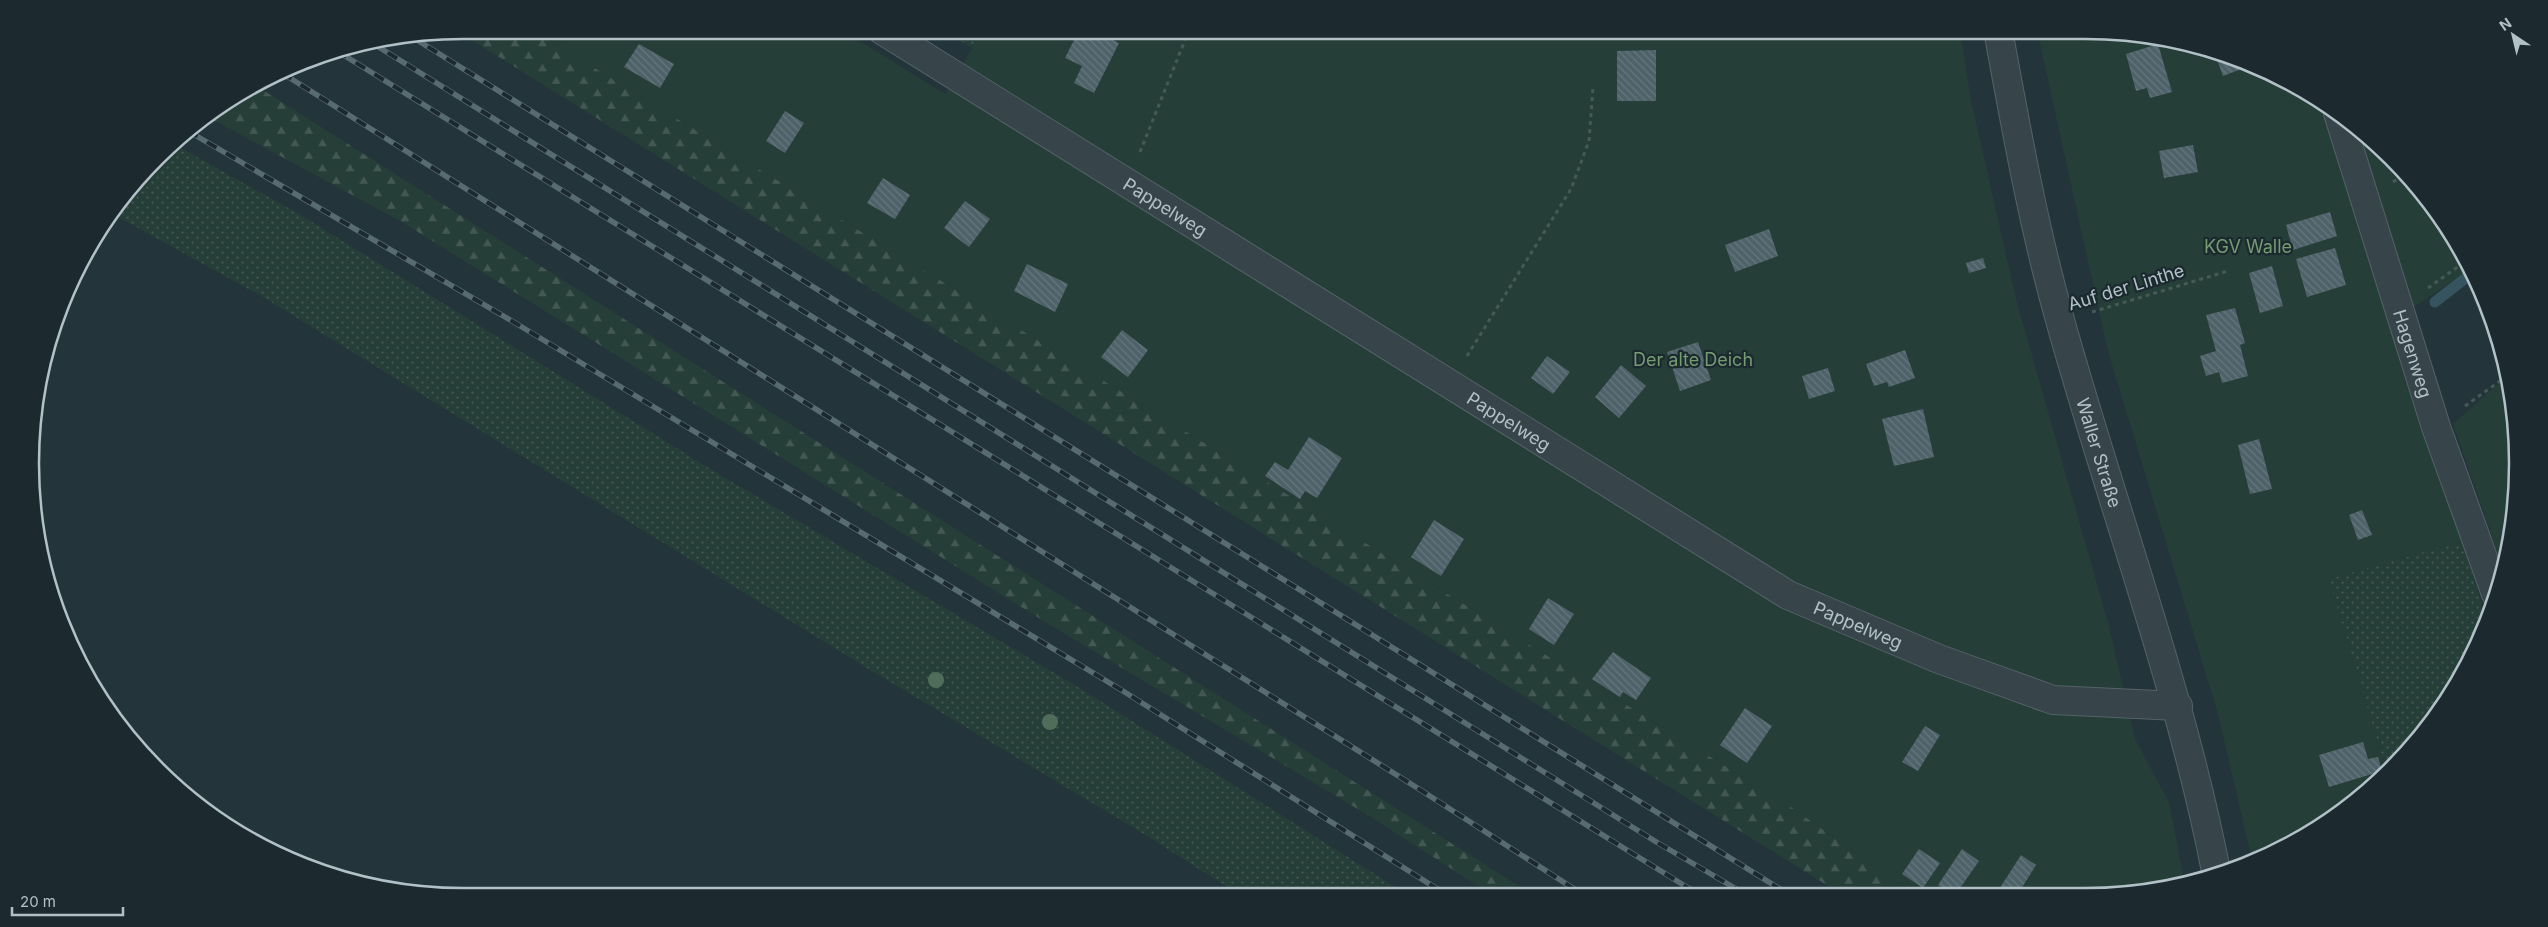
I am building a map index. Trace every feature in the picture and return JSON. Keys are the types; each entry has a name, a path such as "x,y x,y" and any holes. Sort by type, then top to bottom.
{"street":[{"name":"Pappelweg","path":"896,39 1788,595 1939,659 2053,700 2178,706"},
{"name":"Waller Straße","path":"2000,39 2034,221 2060,322 2178,706 2215,868"},
{"name":"Hagenweg","path":"2342,126 2436,427 2492,583"}],"path":[{"path":"1127,183 1185,39"},
{"path":"1450,384 1571,189 1589,141 1593,87"},
{"path":"2400,309 2460,266"},
{"name":"Auf der Linthe","path":"2060,322 2228,270"},
{"path":"2436,427 2501,380"}],"green space":[{"path":"470,39 548,39 1132,398 1793,808 1905,888 1831,888"},
{"name":"Der alte Deich","path":"548,39 856,39 945,94 976,39 1961,39 1971,100 2016,299 2109,626 2135,739 2169,802 2183,876 2140,885 2112,887 1905,888 1793,808 1132,398"},
{"path":"957,39 976,39 972,48"},
{"name":"KGV Walle","path":"2039,39 2112,40 2140,42 2167,47 2221,61 2247,71 2297,96 2320,110 2365,144 2404,183 2438,228 2464,273 2389,324 2462,541 2329,579 2384,765 2365,783 2320,817 2251,854 2218,714 2107,348"},
{"path":"263,90 1522,888 1481,888 1371,817 1055,628 402,222 214,120"},
{"path":"180,147 299,214 712,470 1078,687 1397,888 1229,888 1144,834 867,668 263,297 118,217 144,183"},
{"path":"2501,381 2506,408 2509,464 2506,519 2499,556 2453,424"},
{"path":"2462,541 2484,609 2465,651 2438,699 2404,744 2384,765 2328,579"}],"building":[{"path":"1074,39 1111,39 1119,43 1094,93 1074,83 1082,66 1065,58"},
{"path":"639,44 674,64 660,88 624,67"},
{"path":"2158,45 2172,92 2150,98 2147,88 2136,91 2126,54"},
{"path":"1656,50 1656,101 1617,101 1617,51"},
{"path":"2217,60 2242,69 2223,76"},
{"path":"785,111 804,123 785,153 766,141"},
{"path":"2193,145 2198,172 2164,178 2159,151"},
{"path":"883,178 910,195 895,219 867,203"},
{"path":"965,201 990,219 969,247 944,228"},
{"path":"2330,212 2337,236 2293,250 2286,225"},
{"path":"1769,229 1778,256 1735,272 1725,245"},
{"path":"2335,248 2346,285 2307,297 2296,259"},
{"path":"1983,258 1986,268 1969,273 1966,263"},
{"path":"1027,264 1068,284 1055,312 1014,291"},
{"path":"2272,266 2283,306 2260,313 2249,273"},
{"path":"2235,308 2245,343 2240,345 2248,376 2222,383 2219,372 2206,376 2200,356 2216,351 2206,315"},
{"path":"1122,330 1148,350 1128,377 1101,357"},
{"path":"1698,342 1711,380 1680,391 1667,352"},
{"path":"1905,350 1915,378 1889,387 1887,382 1874,386 1866,364"},
{"path":"1547,356 1570,372 1553,394 1531,378"},
{"path":"1621,365 1646,386 1619,418 1595,397"},
{"path":"1828,368 1835,391 1809,399 1802,376"},
{"path":"1923,409 1934,457 1894,466 1882,419"},
{"path":"1309,437 1342,458 1317,498 1305,491 1300,499 1265,476 1275,462 1288,470"},
{"path":"2259,439 2272,489 2250,494 2238,445"},
{"path":"2362,510 2372,535 2358,540 2349,515"},
{"path":"1434,520 1464,539 1441,576 1411,557"},
{"path":"1548,598 1574,614 1554,645 1529,629"},
{"path":"1613,652 1651,678 1636,700 1623,692 1620,697 1592,679"},
{"path":"1745,708 1772,726 1747,763 1720,745"},
{"path":"1925,726 1940,735 1918,771 1902,762"},
{"path":"2363,742 2368,759 2378,757 2381,768 2376,773 2329,787 2319,755"},
{"path":"1919,849 1940,863 1923,888 1902,874"},
{"path":"1962,849 1979,861 1960,888 1942,888 1938,885"},
{"path":"2021,855 2036,865 2022,888 2000,888"}],"waterway":[{"path":"2435,302 2466,278"}],"railway":[{"path":"419,41 1778,888"},
{"path":"379,47 1658,843 1735,888"},
{"path":"345,56 1688,888"},
{"path":"288,77 1419,789 1573,888"},
{"path":"195,135 512,321 1123,691 1436,888"}]}
